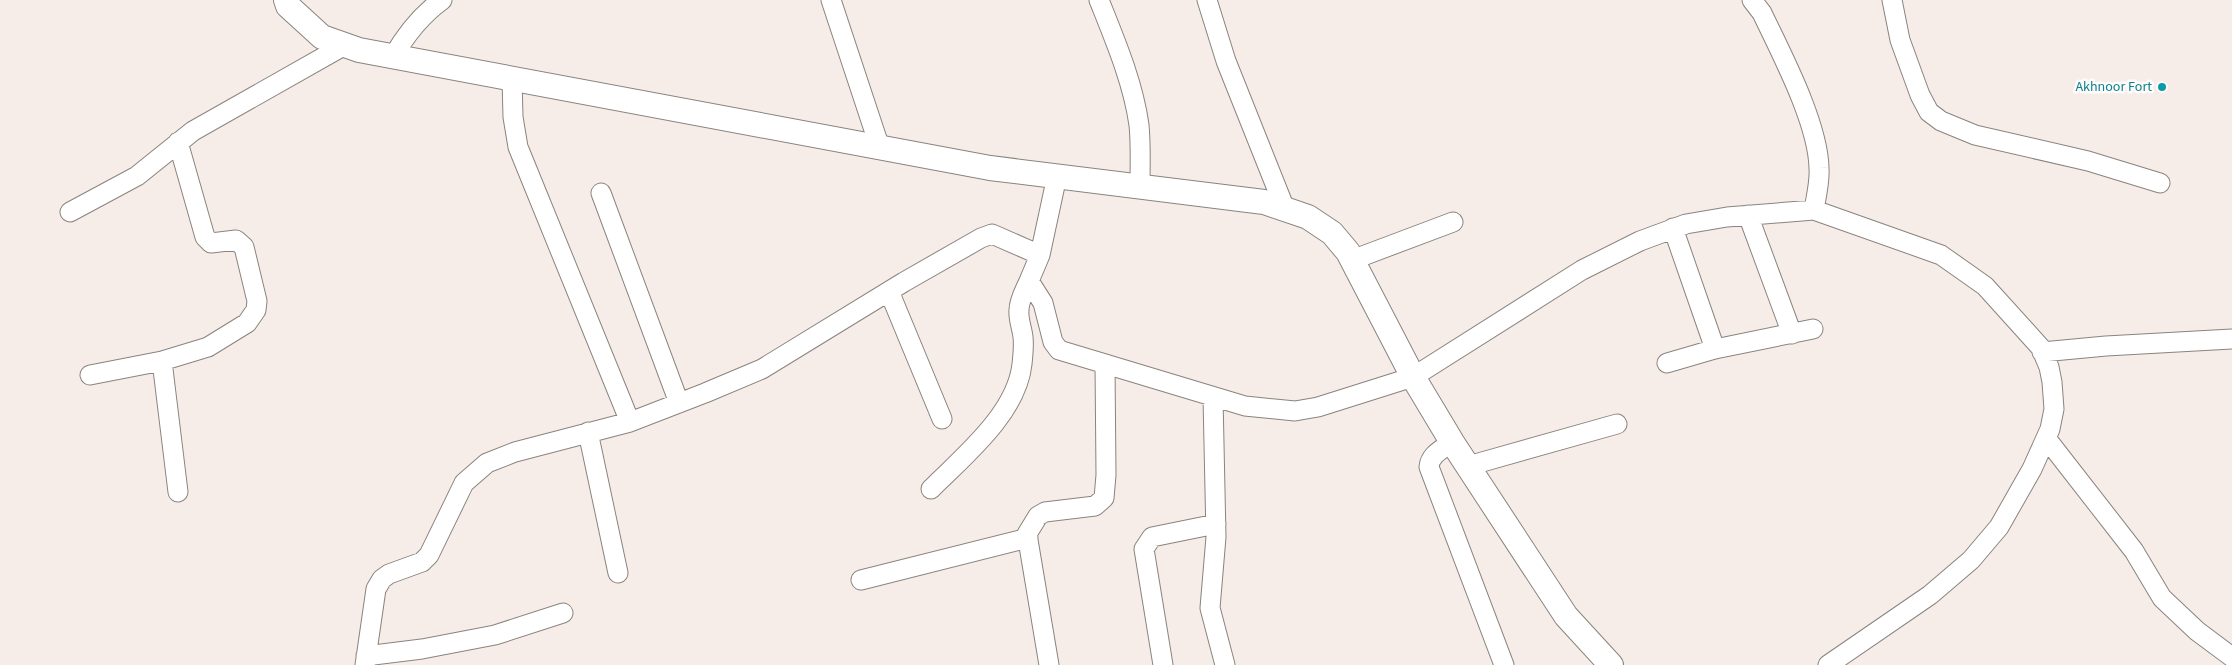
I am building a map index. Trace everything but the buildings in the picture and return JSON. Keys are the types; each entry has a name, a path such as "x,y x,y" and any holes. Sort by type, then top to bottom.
{"main road":[{"path":"286,0 288,6 322,37 359,50 990,168 1264,202 1308,217 1332,233 1352,260 1413,377 1452,442 1566,616 1611,665"}],"street":[{"path":"393,57 408,31 427,11 442,0"},
{"path":"831,0 880,148"},
{"path":"1099,0 1116,43 1139,125 1140,186"},
{"path":"1207,0 1226,61 1285,209"},
{"path":"1892,0 1900,40 1920,95 1929,112 1941,122 1975,135 2088,161 2160,183"},
{"path":"1763,4 1810,124 1818,151 1820,169 1814,210"},
{"path":"70,212 137,176 193,132 344,45"},
{"path":"512,79 513,118 518,147 630,422"},
{"path":"90,375 162,361 208,347 247,323 256,310 256,301 244,247 236,240 211,243 205,237 178,142"},
{"path":"931,490 976,444 1005,410 1013,394 1022,365 1023,337 1018,311 1022,295 1030,282 1040,255 1058,176"},
{"path":"601,193 679,403"},
{"path":"1030,282 1043,303 1057,348 1064,353 1245,406 1295,411 1318,407 1413,377 1582,270 1640,241 1673,228 1727,217 1814,210 1941,255 1985,286 2042,352 2049,367 2054,409 2046,438 2032,470 1999,527 1971,560 1930,595 1828,665"},
{"path":"1748,215 1792,334"},
{"path":"1352,260 1453,222"},
{"path":"1673,228 1715,349"},
{"path":"563,613 495,636 365,660 376,590 382,578 422,562 429,555 464,483 487,463 514,452 630,422 762,369 889,291 981,238 992,234 1040,255"},
{"path":"889,291 942,419"},
{"path":"1667,362 1715,349 1813,329"},
{"path":"2042,352 2106,346 2232,339"},
{"path":"162,361 178,492"},
{"path":"1049,665 1027,534 1034,523 1045,512 1094,506 1104,498 1106,475 1105,364"},
{"path":"1213,397 1216,524 1210,608 1225,665"},
{"path":"1468,466 1617,424"},
{"path":"588,432 618,573"},
{"path":"2046,438 2134,551 2162,598 2197,630 2232,658"},
{"path":"1452,442 1436,452 1429,467 1504,665"},
{"path":"1163,665 1144,548 1152,537 1216,524"},
{"path":"861,580 1028,538"}],"place":[{"name":"Akhnoor Fort","path":"2162,87"}]}
